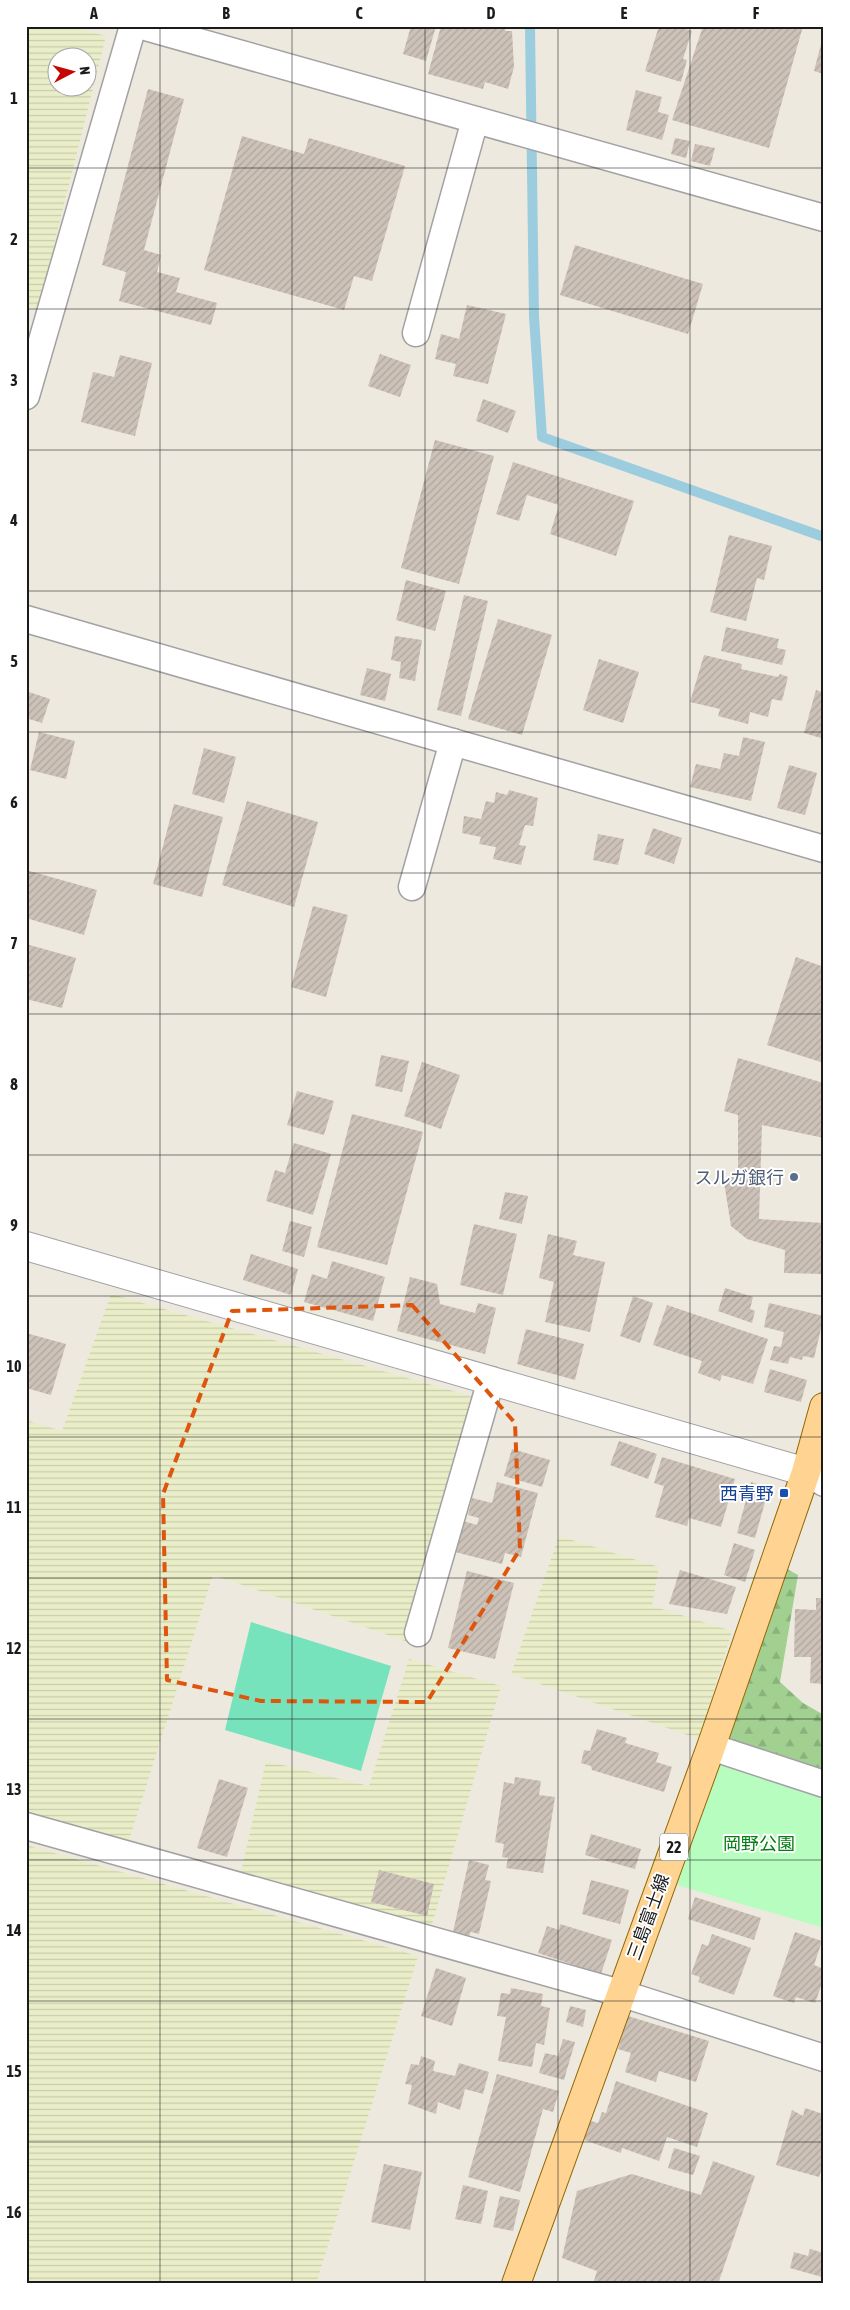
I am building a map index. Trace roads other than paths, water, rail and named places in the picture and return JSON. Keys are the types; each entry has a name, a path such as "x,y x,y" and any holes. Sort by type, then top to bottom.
{"main road":[{"name":"三島富士線","path":"516,2284 620,1993 711,1747 815,1477 824,1407"}],"street":[{"path":"26,396 133,26"},
{"path":"142,26 824,218"},
{"path":"416,333 475,120"},
{"path":"26,619 824,849"},
{"path":"412,887 453,742"},
{"path":"26,1246 491,1380 815,1477"},
{"path":"418,1633 491,1380"},
{"path":"711,1747 824,1784"},
{"path":"26,1826 620,1993 824,2058"}],"waterway":[{"path":"530,26 534,317 542,437 824,537"}],"place":[{"name":"スルガ銀行","path":"794,1177"},
{"name":"西青野","path":"784,1493"}],"park label":[{"name":"岡野公園","path":"759,1843"}]}
